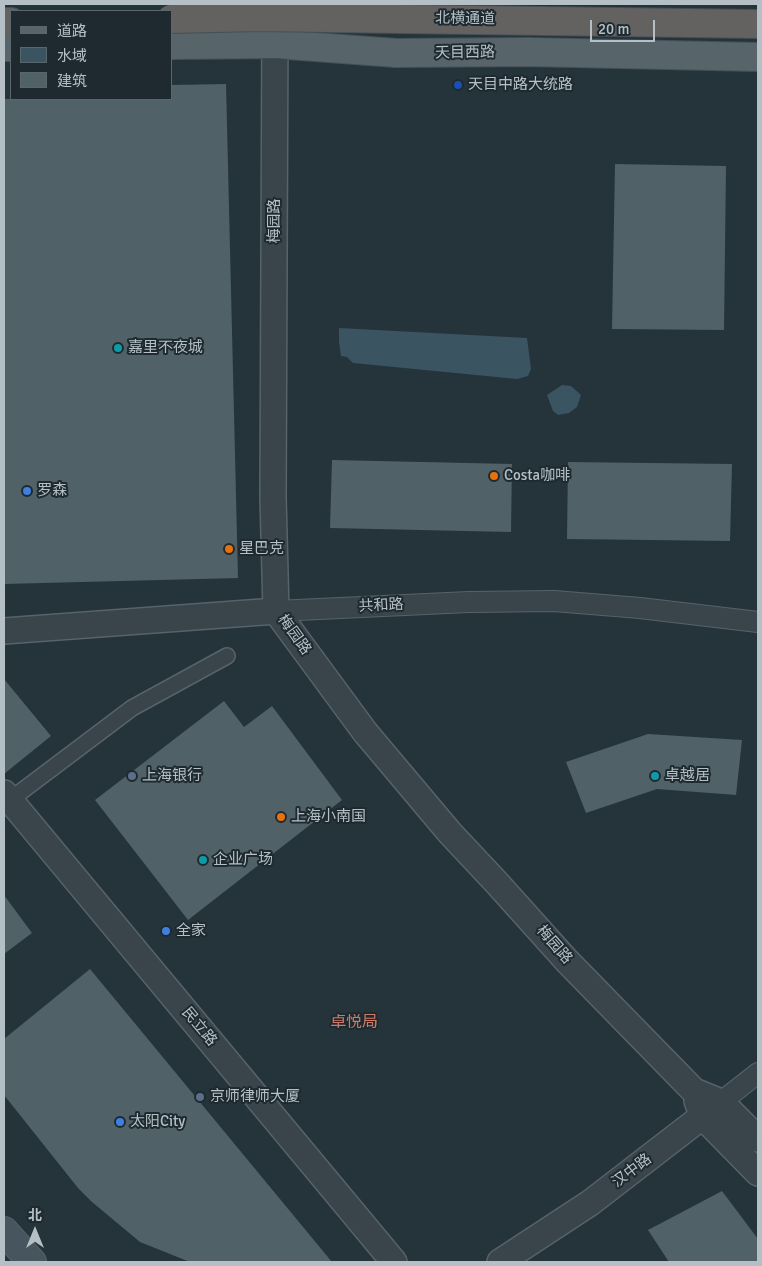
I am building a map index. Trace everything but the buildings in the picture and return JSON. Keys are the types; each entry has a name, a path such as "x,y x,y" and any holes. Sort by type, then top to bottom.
{"highway":[{"name":"北横通道","path":"172,19 269,17 758,24"},
{"path":"724,23 758,29"}],"main road":[{"name":"天目西路","path":"172,45 275,44 396,53 528,52 758,57"},
{"path":"4,1231 32,1262"}],"street":[{"name":"梅园路","path":"274,4 273,497 276,611 365,732 450,833 567,961 712,1109 758,1174"},
{"name":"共和路","path":"4,631 276,611 469,602 554,601 640,608 758,622"},
{"path":"7,797 132,708 227,656"},
{"name":"民立路","path":"7,797 394,1262"},
{"name":"汉中路","path":"500,1262 590,1203 758,1073"},
{"name":"梅园路","path":"712,1109 758,1139"}],"water":[{"path":"339,328 527,338 531,369 528,376 517,379 353,363 347,357 341,356"},
{"path":"562,385 571,386 581,395 577,407 569,413 558,415 553,411 547,395"}],"place":[{"name":"天目中路大统路","path":"458,85"},
{"name":"嘉里不夜城","path":"118,348"},
{"name":"Costa咖啡","path":"494,476"},
{"name":"罗森","path":"27,491"},
{"name":"星巴克","path":"229,549"},
{"name":"上海银行","path":"132,776"},
{"name":"卓越居","path":"655,776"},
{"name":"上海小南国","path":"281,817"},
{"name":"企业广场","path":"203,860"},
{"name":"全家","path":"166,931"},
{"name":"京师律师大厦","path":"200,1097"},
{"name":"太阳City","path":"120,1122"}],"district":[{"name":"卓悦局","path":"354,1023"}]}
